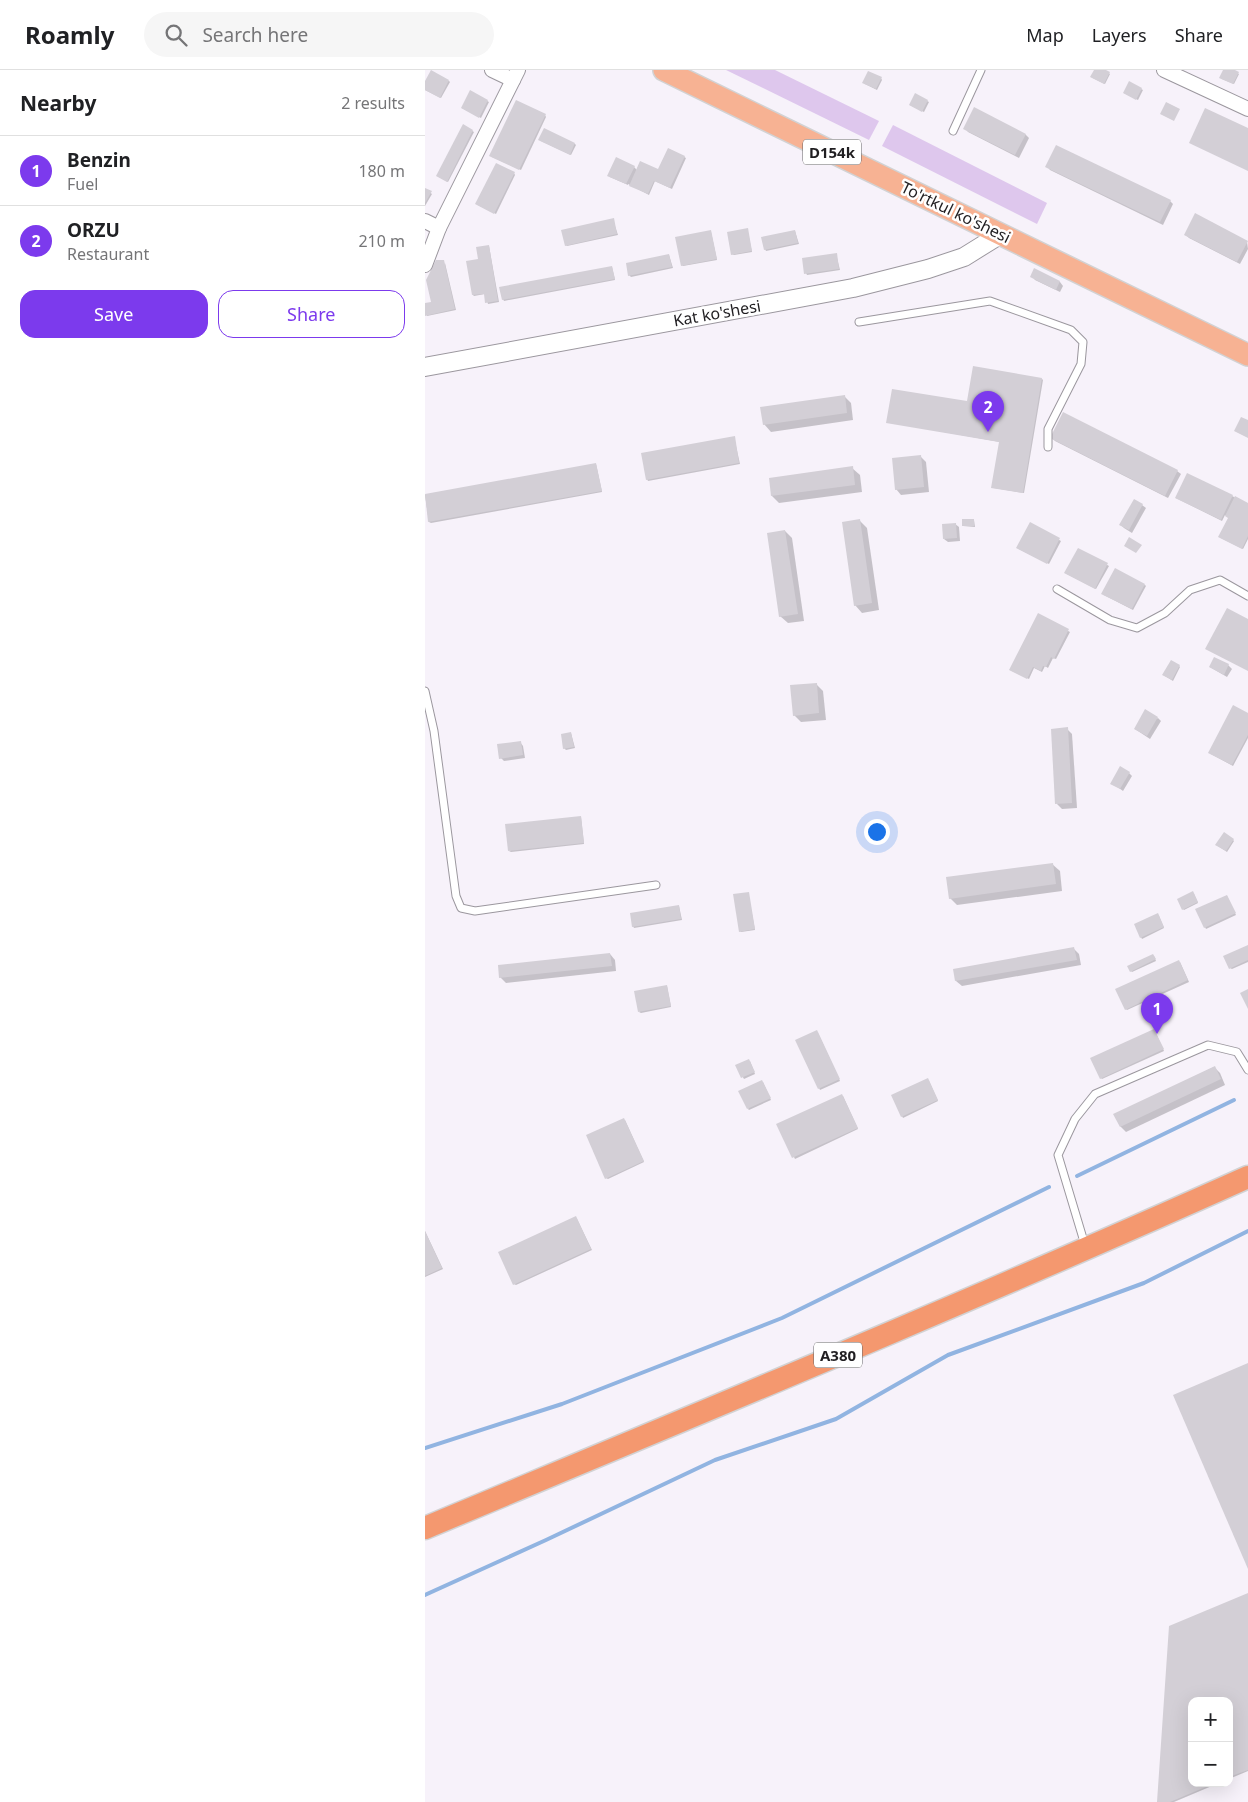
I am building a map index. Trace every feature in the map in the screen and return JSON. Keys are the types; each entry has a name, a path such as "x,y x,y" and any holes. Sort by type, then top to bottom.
{"highway":[{"name":"A380","path":"425,1528 856,1348 1248,1177"}],"main road":[{"name":"To'rtkul ko'shesi","path":"664,70 1248,355"}],"street":[{"path":"425,265 439,228 516,75 492,70"},
{"path":"1163,70 1248,109"},
{"path":"425,221 439,228"},
{"name":"Kat ko'shesi","path":"425,367 853,288 928,269 964,257 1001,234"}],"lane":[{"path":"953,131 981,70"},
{"path":"859,322 990,301 1071,330 1083,342 1081,364 1048,429 1048,448"},
{"path":"1057,589 1110,620 1137,628 1165,613 1190,590 1220,580 1248,596"},
{"path":"425,691 435,741 456,896 461,908 475,910 656,885"},
{"path":"1086,1249 1058,1155 1075,1119 1095,1094 1208,1045 1237,1052 1248,1070"}],"shaded area":[{"path":"726,70 775,70 879,121 869,140"},
{"path":"893,125 1047,203 1037,224 882,146"}],"building":[{"path":"431,70 449,80 440,98 425,90 425,81"},
{"path":"1094,70 1110,72 1104,84 1090,77"},
{"path":"1223,70 1239,72 1233,84 1219,78"},
{"path":"868,71 882,77 876,89 862,83"},
{"path":"1129,81 1142,88 1136,100 1123,93"},
{"path":"470,90 488,100 479,118 461,108"},
{"path":"915,93 928,100 922,112 909,105"},
{"path":"516,100 546,114 519,170 489,156"},
{"path":"1166,102 1180,109 1174,121 1160,114"},
{"path":"974,107 1026,134 1015,155 963,129"},
{"path":"1205,108 1248,128 1248,171 1189,143"},
{"path":"463,124 473,130 447,182 436,176"},
{"path":"544,128 575,143 570,155 538,140"},
{"path":"1056,145 1171,200 1160,222 1045,167"},
{"path":"668,148 685,156 670,188 654,181 648,194 629,186 640,161 658,169"},
{"path":"616,157 635,166 626,184 607,176"},
{"path":"496,163 515,172 494,214 475,204"},
{"path":"425,188 432,191 425,203"},
{"path":"1195,213 1248,241 1237,262 1184,235"},
{"path":"614,218 617,234 565,246 561,230"},
{"path":"748,228 752,251 731,255 727,232"},
{"path":"711,230 717,259 681,266 675,237"},
{"path":"795,230 798,243 764,250 761,237"},
{"path":"489,245 498,301 485,303 484,294 472,295 466,261 478,259 476,247"},
{"path":"837,253 839,269 804,274 802,258"},
{"path":"669,254 672,267 628,276 626,263"},
{"path":"436,260 444,260 455,309 425,316 425,303 431,302 426,280"},
{"path":"612,266 615,279 502,300 499,287"},
{"path":"1034,268 1060,281 1056,290 1030,277"},
{"path":"973,366 1042,378 1023,493 991,488 999,442 886,423 892,389 967,401"},
{"path":"845,395 847,413 763,425 760,407"},
{"path":"1063,412 1178,470 1165,496 1050,438"},
{"path":"1241,417 1248,420 1248,438 1234,431"},
{"path":"735,436 739,463 646,480 641,453"},
{"path":"921,455 924,487 895,490 892,458"},
{"path":"596,463 602,491 428,522 425,494"},
{"path":"853,466 855,485 771,496 769,478"},
{"path":"1187,473 1233,495 1221,520 1175,498"},
{"path":"1235,496 1248,503 1248,536 1242,549 1218,537 1228,518 1225,516"},
{"path":"1134,499 1143,504 1129,530 1119,525"},
{"path":"860,519 872,603 854,606 842,522"},
{"path":"962,519 974,519 974,526 962,526"},
{"path":"1030,522 1060,538 1047,564 1016,548"},
{"path":"956,523 957,538 943,539 942,524"},
{"path":"785,530 798,614 779,617 767,533"},
{"path":"1129,537 1142,545 1136,553 1124,546"},
{"path":"1078,548 1108,563 1095,589 1064,573"},
{"path":"1115,568 1145,584 1132,609 1101,594"},
{"path":"1227,608 1248,619 1248,671 1205,649"},
{"path":"1038,613 1069,629 1054,659 1051,657 1046,667 1043,666 1041,671 1033,667 1027,679 1009,670"},
{"path":"1214,657 1229,664 1224,675 1209,667"},
{"path":"1171,660 1180,665 1172,680 1162,675"},
{"path":"817,683 819,713 793,716 790,685"},
{"path":"1233,705 1248,713 1248,735 1232,765 1208,753"},
{"path":"1145,709 1158,717 1147,736 1134,729"},
{"path":"1068,727 1072,803 1055,804 1051,729"},
{"path":"571,732 574,747 563,749 561,734"},
{"path":"521,741 523,755 499,759 497,744"},
{"path":"1120,766 1130,772 1120,789 1110,784"},
{"path":"581,816 584,843 508,851 505,824"},
{"path":"1224,832 1234,839 1226,851 1215,845"},
{"path":"1053,863 1056,884 949,899 946,877"},
{"path":"1193,891 1198,902 1182,910 1177,899"},
{"path":"749,892 755,929 739,932 733,894"},
{"path":"1227,895 1236,913 1204,928 1195,909"},
{"path":"679,905 681,919 632,927 630,913"},
{"path":"1158,913 1164,927 1140,938 1134,924"},
{"path":"1248,945 1248,960 1229,969 1223,956"},
{"path":"1074,947 1077,960 955,981 953,969"},
{"path":"610,953 612,966 499,978 498,965"},
{"path":"1153,954 1156,959 1130,972 1127,966"},
{"path":"1179,960 1188,980 1125,1010 1115,989"},
{"path":"667,985 671,1006 638,1012 634,991"},
{"path":"1248,989 1248,1009 1240,993"},
{"path":"1154,1029 1164,1049 1100,1079 1090,1058"},
{"path":"817,1030 840,1079 818,1089 795,1040"},
{"path":"749,1059 755,1072 741,1078 735,1065"},
{"path":"1215,1066 1221,1079 1120,1127 1113,1114"},
{"path":"928,1078 938,1100 901,1117 891,1095"},
{"path":"762,1080 771,1098 747,1109 738,1091"},
{"path":"842,1094 858,1128 792,1158 776,1124"},
{"path":"624,1118 644,1161 605,1179 586,1135"},
{"path":"576,1216 591,1249 513,1285 498,1252"},
{"path":"425,1231 442,1268 425,1276"},
{"path":"1248,1363 1248,1569 1173,1395"},
{"path":"1248,1593 1248,1770 1233,1776 1233,1697 1188,1697 1188,1787 1206,1787 1170,1802 1157,1802 1169,1626"}],"waterway":[{"path":"1077,1176 1234,1100"},
{"path":"425,1448 562,1404 782,1318 1049,1187"},
{"path":"425,1595 715,1460 836,1419 948,1355 1144,1283 1248,1231"}],"place":[{"name":"ORZU","path":"988,432"},
{"name":"Benzin","path":"1157,1034"}]}
